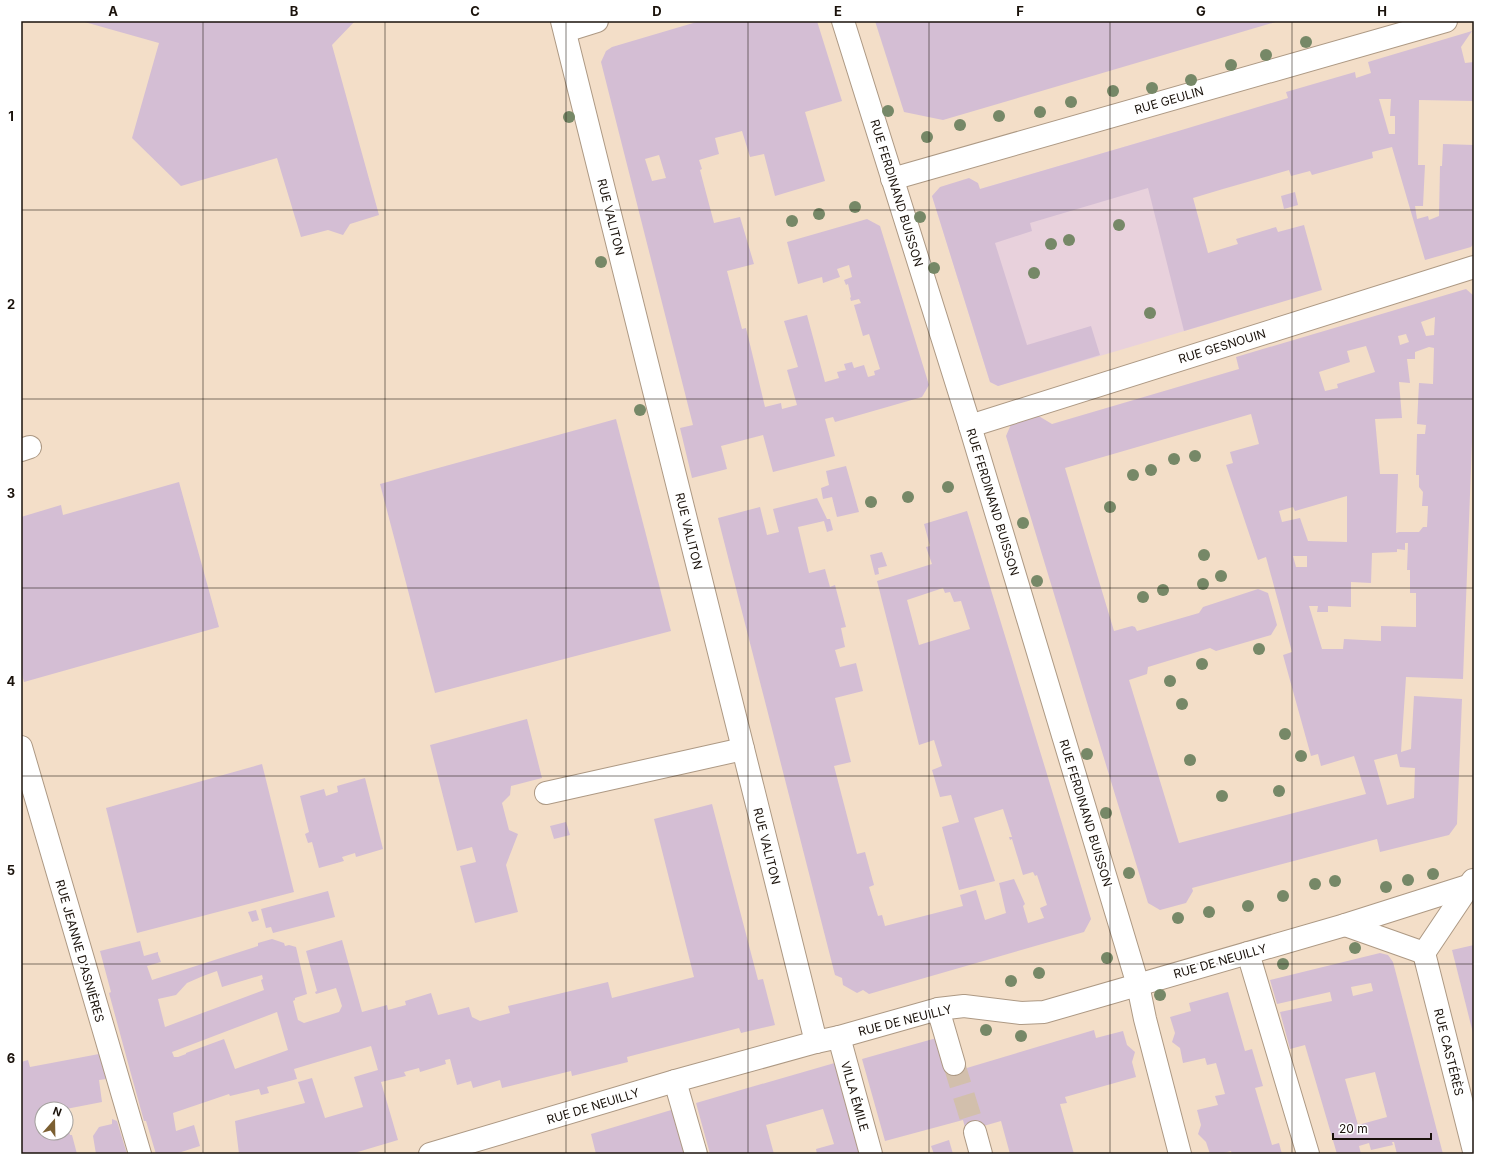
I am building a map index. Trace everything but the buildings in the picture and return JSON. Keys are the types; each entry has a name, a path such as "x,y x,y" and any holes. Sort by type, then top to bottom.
{"street":[{"path":"563,26 597,21"},
{"name":"RUE FERDINAND BUISSON","path":"843,21 970,426 1138,985 1145,1019 1180,1154"},
{"name":"RUE GEULIN","path":"892,179 1446,21"},
{"name":"RUE VALITON","path":"563,26 816,1042"},
{"name":"RUE GESNOUIN","path":"970,426 1474,267"},
{"name":"RUE JEANNE D'ASNIÈRES","path":"21,748 140,1154"},
{"path":"546,793 743,749"},
{"path":"1346,925 1424,953 1473,882"},
{"name":"RUE DE NEUILLY","path":"430,1154 675,1081 938,1009 964,1006 1021,1013 1044,1012 1346,925 1473,882"},
{"path":"1248,953 1308,1154"},
{"name":"RUE CASTÉRÈS","path":"1424,953 1474,1151"},
{"path":"938,1009 954,1064"},
{"name":"VILLA ÉMILE","path":"838,1037 872,1154"},
{"path":"675,1081 696,1154"},
{"path":"974,1132 981,1154"}],"shaded area":[{"path":"1175,132 1225,319 998,386 990,382 932,196 980,189"}],"tunnel":[{"path":"954,1064 975,1132"}]}
